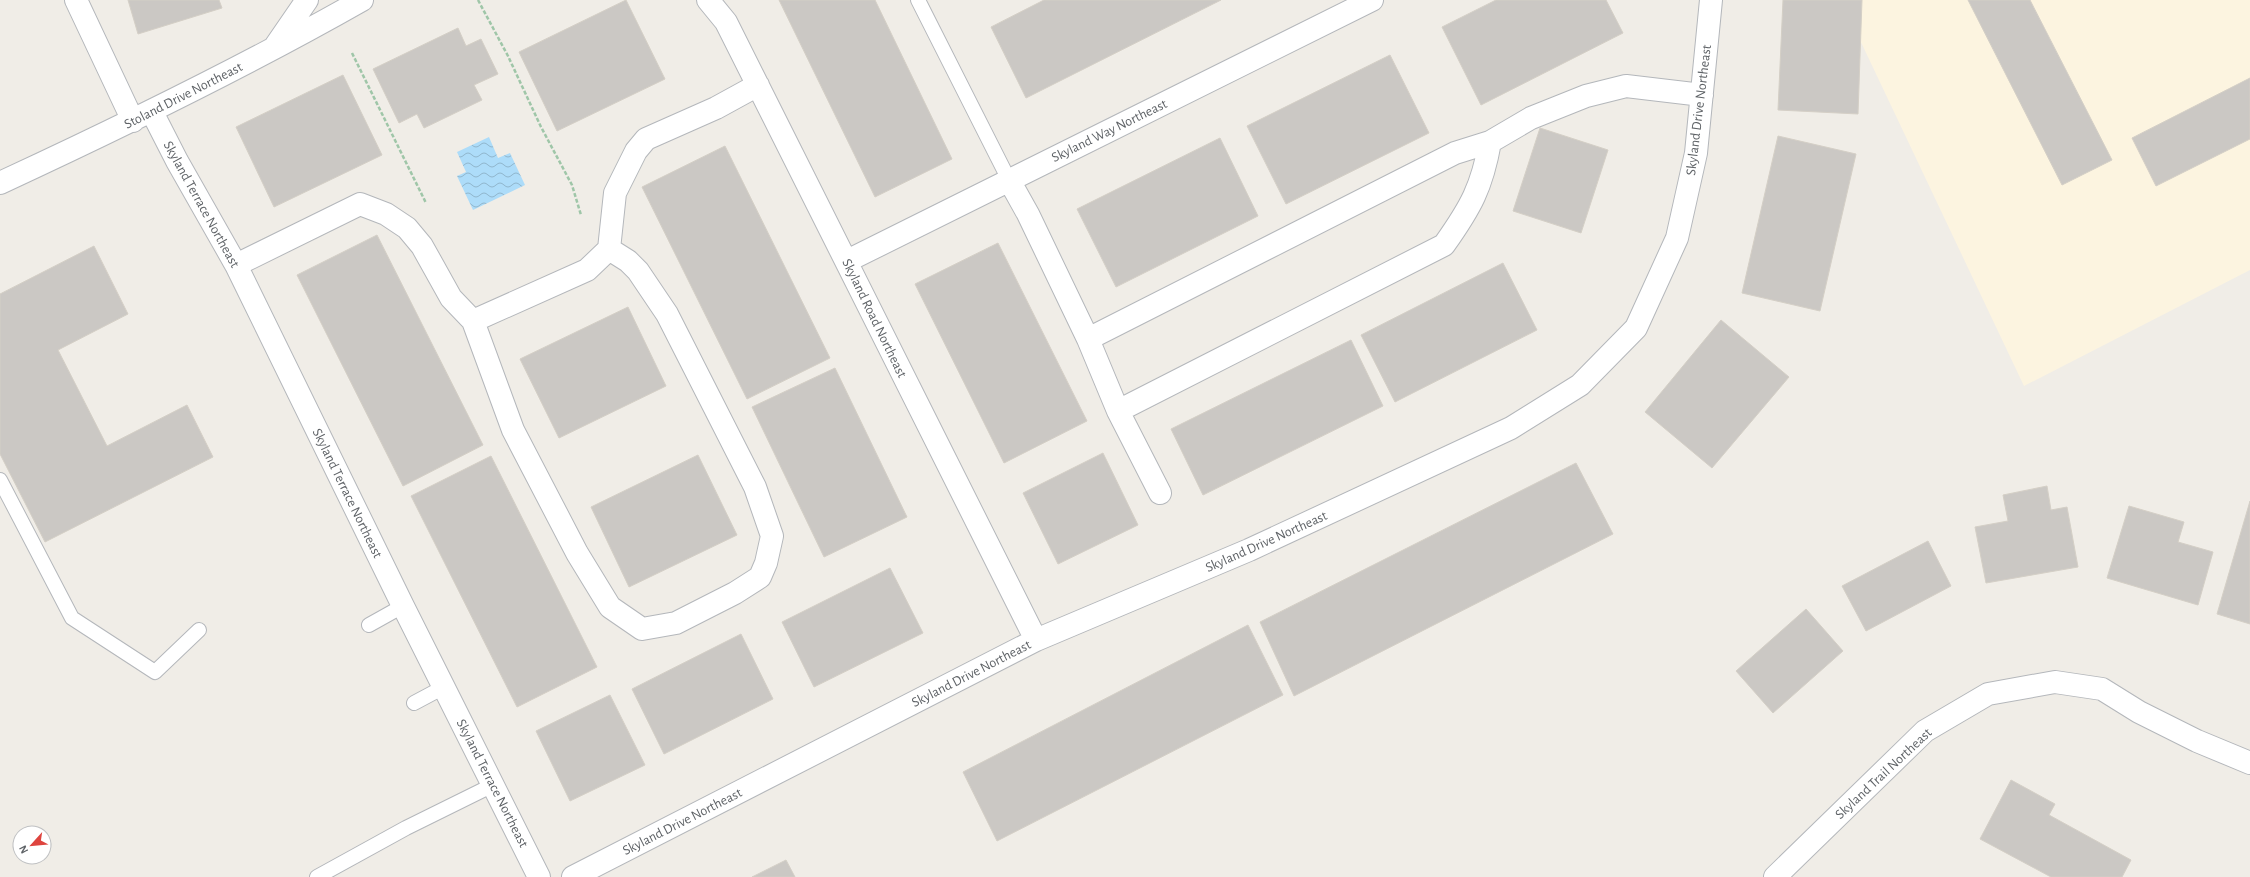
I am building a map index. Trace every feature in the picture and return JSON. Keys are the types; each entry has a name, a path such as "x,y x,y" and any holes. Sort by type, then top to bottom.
{"street":[{"name":"Skyland Terrace Northeast","path":"76,0 143,116 177,161 236,264 403,606 540,877"},
{"path":"272,50 307,0"},
{"name":"Stoland Drive Northeast","path":"0,183 143,116 272,50 362,0"},
{"name":"Skyland Road Northeast","path":"708,0 726,22 1036,640"},
{"name":"Skyland Way Northeast","path":"847,261 1372,0"},
{"name":"Skyland Drive Northeast","path":"573,877 1036,640 1248,550 1511,428 1580,385 1636,328 1677,238 1696,153 1711,0"},
{"path":"472,321 587,270 610,249 615,192 636,151 646,139 716,108 758,85"},
{"path":"1088,339 1455,153 1490,142 1531,118 1586,96 1626,86 1702,95"},
{"path":"1118,411 1444,245 1468,211 1484,174 1490,142"},
{"path":"1009,180 1028,214 1088,339 1118,411 1160,493"},
{"path":"236,264 360,204 386,214 407,228 422,246 451,298 472,321 513,430 577,552 610,607 642,629 676,623 735,593 760,577 766,563 772,536 755,486 667,314 638,271 628,261 610,249"},
{"name":"Skyland Trail Northeast","path":"1775,877 1925,731 1988,694 2055,682 2102,689 2139,712 2197,741 2250,763"}],"lane":[{"path":"918,0 1009,180"},
{"path":"0,480 72,618 155,672 199,630"},
{"path":"369,624 403,606"},
{"path":"414,703 444,687"},
{"path":"317,877 406,828 494,785"}],"path":[{"path":"478,0 508,56 541,127 572,185 582,219"},
{"path":"352,53 428,207"}],"shaded area":[{"path":"1841,0 2250,0 2250,270 2024,386"}],"water":[{"path":"489,137 498,158 510,153 525,185 473,210 457,176 466,172 457,152"}],"building":[{"path":"128,0 219,0 222,8 138,34"},
{"path":"626,0 665,79 557,131 519,52"},
{"path":"779,0 875,0 952,159 875,197"},
{"path":"1044,0 1221,0 1026,98 991,27"},
{"path":"1496,0 1606,0 1623,33 1481,105 1442,27"},
{"path":"1783,0 1862,0 1858,114 1778,110"},
{"path":"1968,0 2030,0 2112,160 2062,185"},
{"path":"458,28 466,46 481,39 498,74 474,85 482,100 424,128 417,114 399,123 373,69"},
{"path":"1390,55 1429,133 1286,204 1247,126"},
{"path":"343,75 382,155 274,207 236,127"},
{"path":"2250,78 2250,139 2156,186 2132,138"},
{"path":"1540,128 1608,150 1581,233 1513,211"},
{"path":"1778,136 1856,154 1820,311 1742,293"},
{"path":"1220,138 1258,216 1116,287 1077,209"},
{"path":"725,146 830,358 747,399 642,187"},
{"path":"377,235 483,445 403,486 297,275"},
{"path":"998,243 1087,421 1004,463 915,284"},
{"path":"94,246 128,314 58,350 107,446 187,405 213,457 45,542 0,454 0,294"},
{"path":"1503,263 1537,330 1395,402 1361,335"},
{"path":"628,307 666,386 559,438 520,359"},
{"path":"1721,320 1789,377 1712,468 1645,412"},
{"path":"1351,340 1383,406 1203,495 1171,429"},
{"path":"835,368 907,517 824,557 752,407"},
{"path":"1103,453 1138,525 1058,564 1023,493"},
{"path":"698,455 737,535 629,587 591,507"},
{"path":"491,456 597,667 517,707 411,496"},
{"path":"1576,463 1613,534 1294,696 1260,622"},
{"path":"2047,486 2051,510 2067,507 2078,567 1986,583 1975,527 2008,521 2003,495"},
{"path":"2250,501 2250,624 2217,614"},
{"path":"2129,506 2184,522 2178,542 2213,552 2198,605 2107,578"},
{"path":"1928,541 1951,586 1866,631 1842,586"},
{"path":"890,568 923,633 814,687 782,622"},
{"path":"1806,609 1843,651 1773,713 1736,671"},
{"path":"1248,625 1283,695 997,841 963,772"},
{"path":"741,634 773,699 664,754 632,689"},
{"path":"610,695 645,765 570,801 536,731"},
{"path":"2011,780 2055,804 2049,815 2131,860 2122,877 2051,877 1980,839"},
{"path":"786,860 795,877 752,877"}]}
